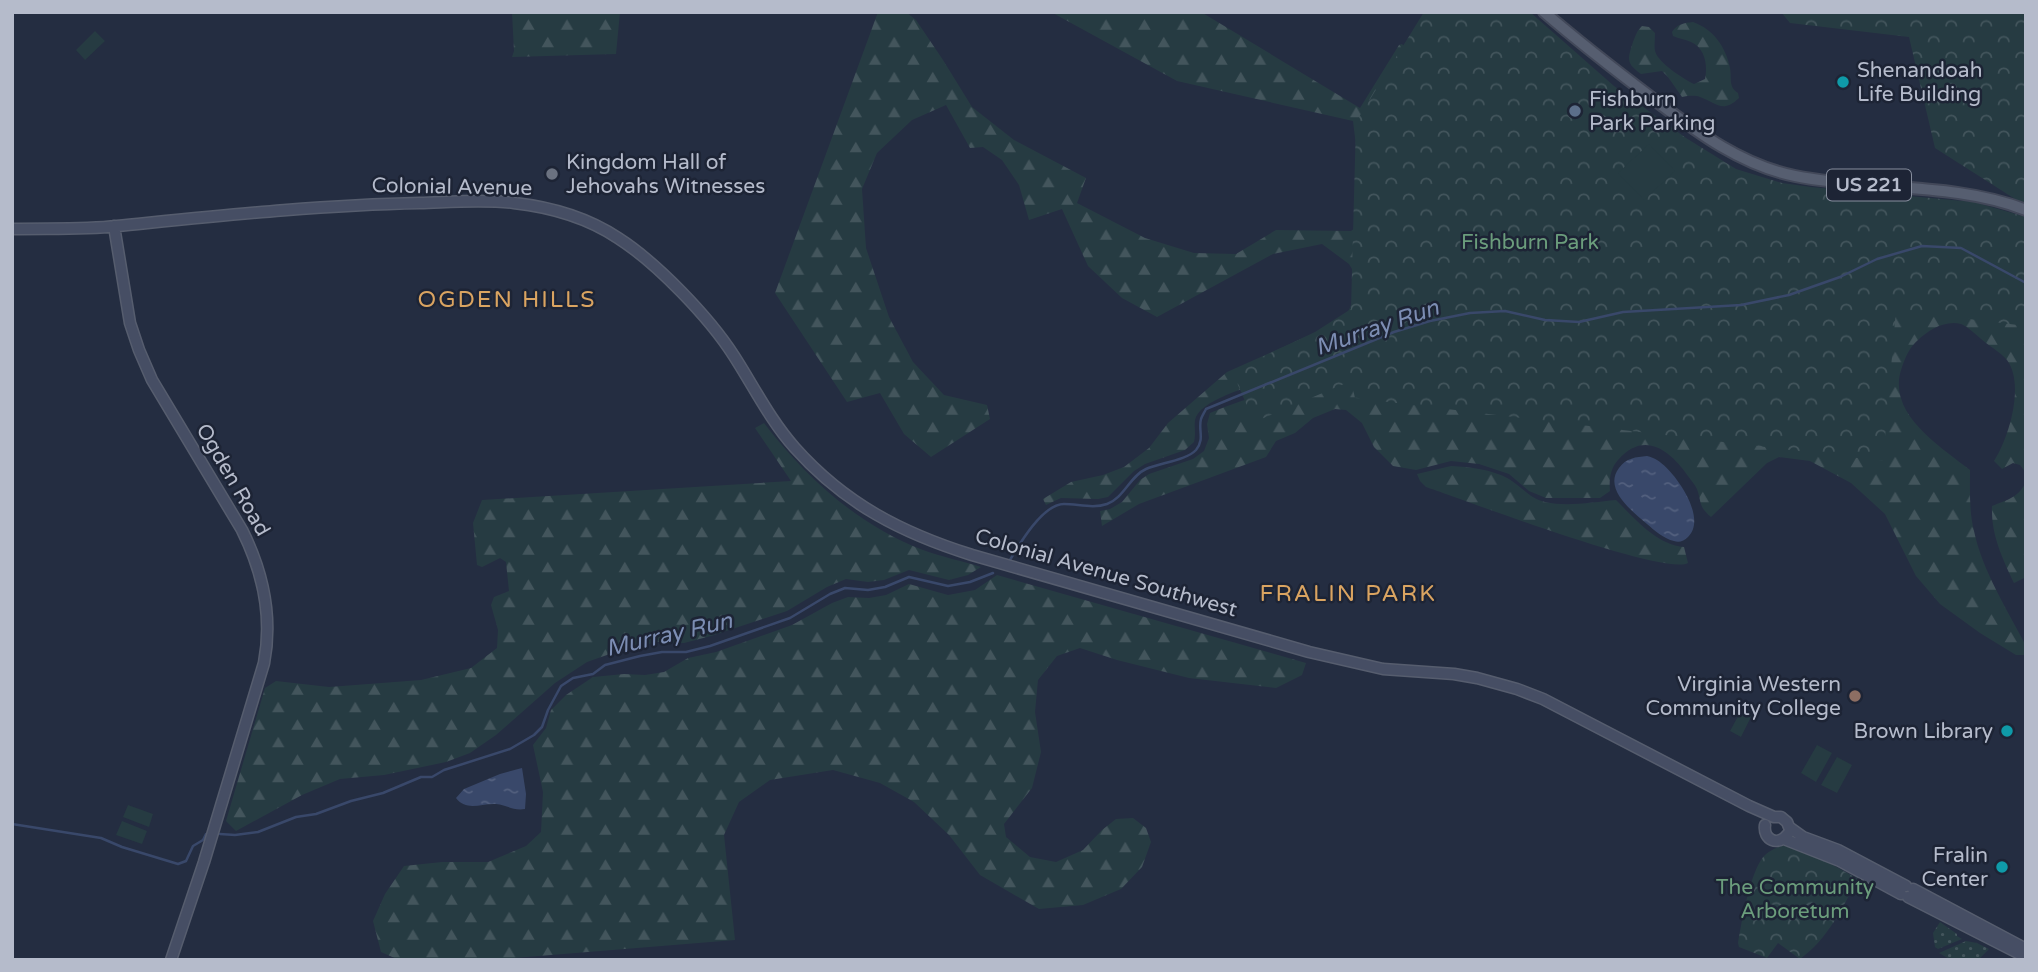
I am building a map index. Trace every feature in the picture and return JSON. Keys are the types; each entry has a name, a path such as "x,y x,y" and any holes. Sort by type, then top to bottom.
{"main road":[{"name":"US 221","path":"1544,12 1610,67 1672,113 1717,145 1749,162 1816,180 1981,197 2026,210"},
{"name":"Colonial Avenue","path":"12,229 114,226 193,217 372,204 512,202 551,209 573,216 619,238 689,301 721,338 780,429 818,471"},
{"name":"Ogden Road","path":"114,226 130,323 139,350 152,380 255,555 266,603 264,663 171,960"},
{"name":"Colonial Avenue Southwest","path":"818,471 879,517 923,539 972,555 1320,655 1383,668 1465,676 1517,689 1543,699 1774,817"},
{"name":"Colonial Avenue Southwest","path":"1749,806 1765,825"},
{"path":"1789,827 1788,834 1778,842 1770,840 1765,833 1765,825 1774,817 1784,819 1789,827 1803,837 1838,850 1907,892 2026,957"},
{"path":"1784,839 1831,857 2026,949"}],"green space":[{"path":"512,12 620,12 616,54 512,57"},
{"path":"878,12 906,12 916,20 972,107 1014,140 1086,178 1077,203 1145,238 1194,253 1236,254 1276,230 1351,231 1355,228 1359,170 1353,121 1177,81 1051,12 1201,12 1360,108 1402,44 1515,160 1277,378 1230,393 1199,412 1195,420 1194,442 1185,450 1145,464 1108,497 1061,498 1046,505 1043,499 1071,482 1124,467 1149,448 1168,423 1227,372 1319,331 1348,312 1352,303 1352,269 1322,244 1273,254 1157,317 1122,298 1088,266 1062,209 1029,220 1019,185 1002,160 983,147 970,148 946,105 912,120 877,153 862,189 866,248 889,317 913,362 944,395 987,405 990,419 931,457 904,434 880,393 847,402 775,293"},
{"name":"Fishburn Park","path":"1424,12 1530,12 1614,86 1686,138 1736,169 1782,183 1974,202 2026,217 2026,326 1896,310 1883,461 1355,398 1351,381 1254,422 1232,371 1315,332 1351,309 1356,122"},
{"path":"1781,12 2026,12 2026,206 1935,148 1909,37 1790,23"},
{"path":"1693,22 1707,29 1718,40 1725,53 1732,85 1739,98 1733,103 1720,106 1698,96 1682,97 1662,71 1641,74 1630,63 1630,52 1636,34 1642,26 1649,27 1655,33 1657,56 1666,65 1694,84 1705,79 1706,63 1700,48 1673,36 1672,32 1681,24"},
{"path":"95,31 105,41 85,60 76,50"},
{"path":"1649,144 1675,171 1644,200 1618,173"},
{"path":"2026,292 2026,473 2020,465 2013,463 2002,469 1994,461 2005,439 2013,411 2015,383 2012,370 2005,358 1967,328 1961,324 1949,323 1922,336 1906,356 1899,384 1901,399 1918,427 1970,470 1971,516 1978,546 1996,590 2026,646 2026,655 2016,655 1940,604 1916,576 1885,514 1851,483 1810,461 1779,457 1767,463 1711,517 1702,507 1697,489 1681,467 1656,447 1637,446 1618,460 1613,467 1610,491 1600,498 1546,498 1529,491 1509,474 1479,464 1451,461 1416,470 1393,466 1374,447 1362,423 1346,410 1335,409 1313,418 1295,433 1276,441 1266,457 1139,504 1102,526 1100,511 1122,502 1140,480 1149,474 1193,459 1204,451 1209,438 1207,424 1210,413 1289,387"},
{"path":"764,423 797,463 855,513 899,540 981,567 968,575 949,580 909,570 884,580 868,582 846,579 787,611 711,636 684,643 658,642 624,649 587,662 555,683 496,735 470,753 446,762 384,775 340,779 302,795 236,831 226,821 265,688 276,681 329,687 421,680 471,668 497,648 498,630 491,605 494,597 509,591 506,562 500,558 482,567 477,565 473,523 482,500 791,481 755,428"},
{"path":"1451,466 1495,473 1545,502 1571,504 1616,500 1655,536 1684,547 1688,563 1671,564 1642,558 1562,535 1426,487 1417,474"},
{"path":"2026,481 2026,577 2014,583 1995,536 1992,506 2017,494"},
{"path":"997,575 1306,663 1302,675 1276,688 1189,678 1080,648 1057,656 1038,680 1035,712 1041,752 1032,788 1004,824 1006,837 1030,857 1056,862 1083,850 1116,819 1133,818 1146,828 1151,842 1142,867 1121,889 1083,905 1039,909 980,875 949,835 914,802 880,783 833,770 770,780 739,802 724,835 735,940 489,960 399,960 381,952 373,921 385,894 404,866 442,862 488,862 526,846 541,832 543,792 533,745 546,728 551,710 566,695 593,677 664,672 688,658 716,652 792,625 848,597 869,598 886,595 909,584 948,595 975,590"},
{"path":"1743,707 1753,713 1741,737 1730,731"},
{"path":"1817,745 1832,753 1816,782 1801,773"},
{"path":"1837,757 1852,765 1837,793 1821,785"},
{"path":"128,805 153,814 149,827 123,817"},
{"path":"122,821 147,831 142,844 116,835"},
{"name":"The Community Arboretum","path":"1785,845 1794,846 1794,849 1822,859 1858,879 1826,933 1800,959 1778,943 1767,958 1739,947 1738,943 1757,868 1766,855"},
{"path":"1940,922 1962,939 1938,949 1935,947 1933,933"},
{"path":"1966,941 1989,949 1978,960 1951,960 1939,953"}],"water":[{"path":"1647,456 1656,459 1672,474 1692,507 1693,529 1683,541 1676,542 1659,534 1627,506 1617,492 1615,476 1619,468 1632,459"},
{"path":"522,768 525,809 496,804 470,806 456,798 464,789"}],"waterway":[{"name":"Murray Run","path":"1010,560 1033,526 1048,510 1064,504 1107,504 1118,497 1140,472 1180,459 1196,450 1201,438 1200,423 1206,409 1394,332 1430,321 1470,313 1505,311 1545,320 1579,322 1623,312 1741,305 1789,295 1840,277 1877,259 1922,246 1961,248 2026,283"},
{"name":"Murray Run","path":"220,834 258,832 296,817 316,814 383,793 421,777 432,777 444,770 510,749 542,727 561,686 573,678 593,674 605,665 662,652 686,652 710,646 790,618 845,588 868,590 885,587 909,577 948,586 970,582 993,573"},
{"name":"Murray Run","path":"12,824 101,838 178,864 186,861 193,846 203,840 206,834"}],"place":[{"name":"Shenandoah Life Building","path":"1843,82"},
{"name":"Fishburn Park Parking","path":"1575,111"},
{"name":"Kingdom Hall of Jehovahs Witnesses","path":"552,174"},
{"name":"Virginia Western Community College","path":"1855,696"},
{"name":"Brown Library","path":"2007,731"},
{"name":"Fralin Center","path":"2002,867"}],"district":[{"name":"OGDEN HILLS","path":"507,300"},
{"name":"FRALIN PARK","path":"1348,594"}]}
